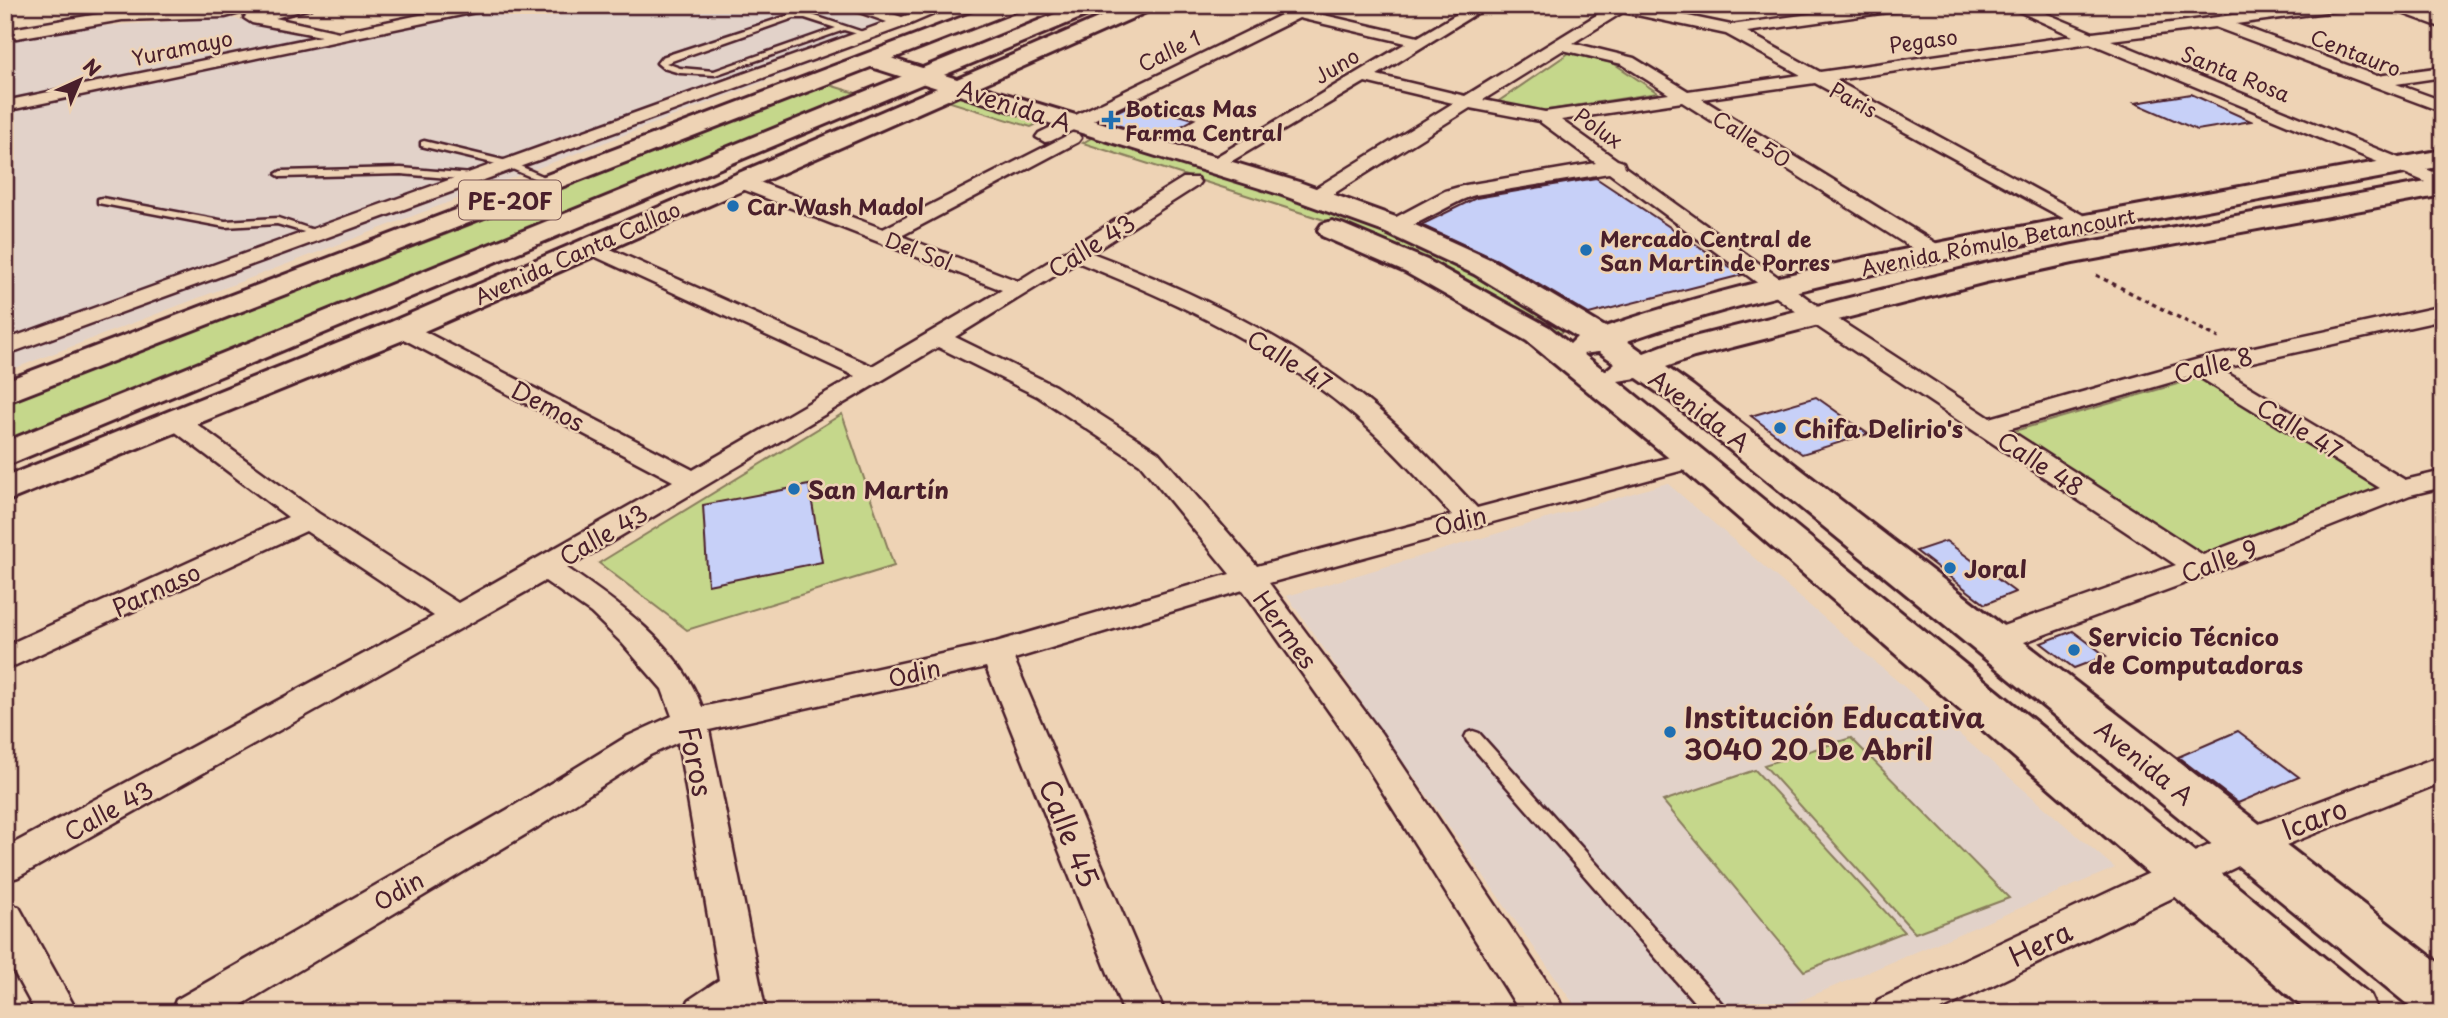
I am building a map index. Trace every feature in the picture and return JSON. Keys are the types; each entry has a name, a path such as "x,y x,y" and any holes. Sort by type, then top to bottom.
{"street":[{"path":"5,35 122,15 253,12 306,5"},
{"name":"Yuramayo","path":"5,106 490,5"},
{"path":"846,5 904,22"},
{"path":"870,47 904,22 948,5"},
{"name":"PE-20F","path":"5,393 553,183 870,47 1013,5"},
{"name":"Avenida Canta Callao","path":"5,491 402,329 739,181 1095,5"},
{"name":"Avenida Canta Callao","path":"5,455 925,88 1146,5"},
{"path":"1263,5 1420,42"},
{"name":"Calle 1","path":"884,237 1068,133 1313,5"},
{"name":"Juno","path":"1201,173 1483,5"},
{"path":"1836,5 1867,11"},
{"path":"1731,30 1909,5"},
{"name":"Santa Rosa","path":"2012,5 2443,185"},
{"name":"Pegaso","path":"1545,117 2091,37 2348,5"},
{"path":"2387,5 2443,23"},
{"path":"1315,197 1563,45 1617,6"},
{"name":"Paris","path":"1617,6 1731,30 2085,224"},
{"path":"253,12 345,35"},
{"name":"Centauro","path":"2215,22 2443,107"},
{"name":"Calle 50","path":"1563,45 1618,57 1934,252"},
{"name":"Avenida A","path":"870,47 925,88"},
{"path":"5,348 796,60 837,60"},
{"name":"Avenida A","path":"796,60 837,60 1201,173 1315,197 1394,226 1485,268 1599,360 1693,459 2350,1013"},
{"path":"2375,82 2443,72"},
{"name":"Polux","path":"1362,76 1468,102 1545,117 1616,166 1778,288"},
{"name":"Avenida Rómulo Betancourt","path":"1599,360 1657,320 1778,288 1934,252 2443,158"},
{"path":"1394,226 1452,195 1473,189 1616,166"},
{"name":"Avenida A","path":"1201,173 1416,266 1538,334 1560,353 1640,365 1681,393 2443,999"},
{"name":"Calle 43","path":"5,866 546,568 1020,289 1201,173"},
{"name":"Del Sol","path":"739,181 1020,289"},
{"name":"Avenida Rómulo Betancourt","path":"1640,365 1682,350 1984,273 2061,256 2443,185"},
{"path":"590,247 873,375"},
{"name":"Calle 47","path":"1075,254 1136,276 1191,301 1284,353 1349,398 1409,450 1470,518"},
{"name":"Calle 48","path":"1778,288 2200,567"},
{"name":"Calle 8","path":"1987,427 2199,366 2443,313"},
{"name":"Demos","path":"402,329 694,481"},
{"name":"Hermes","path":"937,338 1046,391 1149,458 1250,579 1369,743 1544,1013"},
{"name":"Calle 47","path":"2199,366 2401,489"},
{"path":"178,422 308,519 458,617"},
{"name":"Odin","path":"191,1013 525,817 638,746 691,722 996,653 1250,579 1693,459"},
{"name":"Calle 9","path":"1994,641 2200,567 2401,489 2443,479"},
{"name":"Parnaso","path":"5,659 308,519"},
{"name":"Foros","path":"546,568 602,606 633,635 677,684 691,722 743,1000"},
{"name":"Calle 45","path":"996,653 1145,1013"},
{"name":"Icaro","path":"2187,873 2248,844 2443,768"},
{"name":"Hera","path":"1893,1013 2187,873"},
{"path":"5,919 58,1013"},
{"path":"704,1013 743,1000"}],"lane":[{"path":"843,27 715,73 666,67 661,63 665,59 793,16 806,16 843,27 870,47"},
{"path":"770,54 796,60"},
{"path":"424,144 508,164 553,183"},
{"path":"281,174 401,171 471,177"},
{"path":"102,201 225,224 278,221 318,233"},
{"path":"1473,737 1717,1013"}],"path":[{"path":"2061,256 2250,355"}],"shaded area":[{"path":"477,5 822,5 878,21 888,34 5,372 5,40 66,28 228,18 340,33"},
{"name":"Institución Educativa 3040 20 De Abril","path":"1667,483 2115,868 1771,1013 1580,1013 1287,596"}],"green space":[{"path":"1569,53 1613,63 1658,93 1541,111 1496,103"},
{"path":"826,84 859,94 5,443 5,401 447,234"},
{"path":"962,94 1046,120 1031,127 944,100"},
{"path":"1096,135 1305,198 1423,247 1573,328 1552,336 1346,227 1083,143"},
{"path":"2205,376 2387,486 2201,556 2011,432"},
{"name":"San Martín","path":"842,414 894,566 687,630 599,563"},
{"path":"1851,738 2009,898 1915,933 1764,765"},
{"path":"1755,770 1904,932 1804,971 1663,801"}],"building":[{"path":"2191,94 2251,121 2197,130 2135,103"},
{"path":"1134,103 1194,119 1160,138 1100,120"},
{"name":"Mercado Central de San Martin de Porres","path":"1596,178 1742,275 1589,314 1497,260 1421,225 1476,198"},
{"path":"1816,397 1868,434 1802,454 1751,416"},
{"path":"809,485 822,562 708,585 703,505"},
{"path":"1946,541 2015,592 1985,604 1916,551"},
{"name":"Servicio Técnico de Computadoras","path":"2073,631 2106,656 2074,668 2041,643"},
{"path":"2238,731 2299,777 2238,803 2178,757"}],"place":[{"name":"Boticas Mas Farma Central","path":"1111,120"},
{"name":"Car Wash Madol","path":"733,206"},
{"name":"Mercado Central de San Martin de Porres","path":"1586,250"},
{"name":"Chifa Delirio's","path":"1780,428"},
{"name":"San Martín","path":"794,489"},
{"name":"Joral","path":"1950,568"},
{"name":"Servicio Técnico de Computadoras","path":"2074,650"},
{"name":"Institución Educativa 3040 20 De Abril","path":"1670,732"}]}
